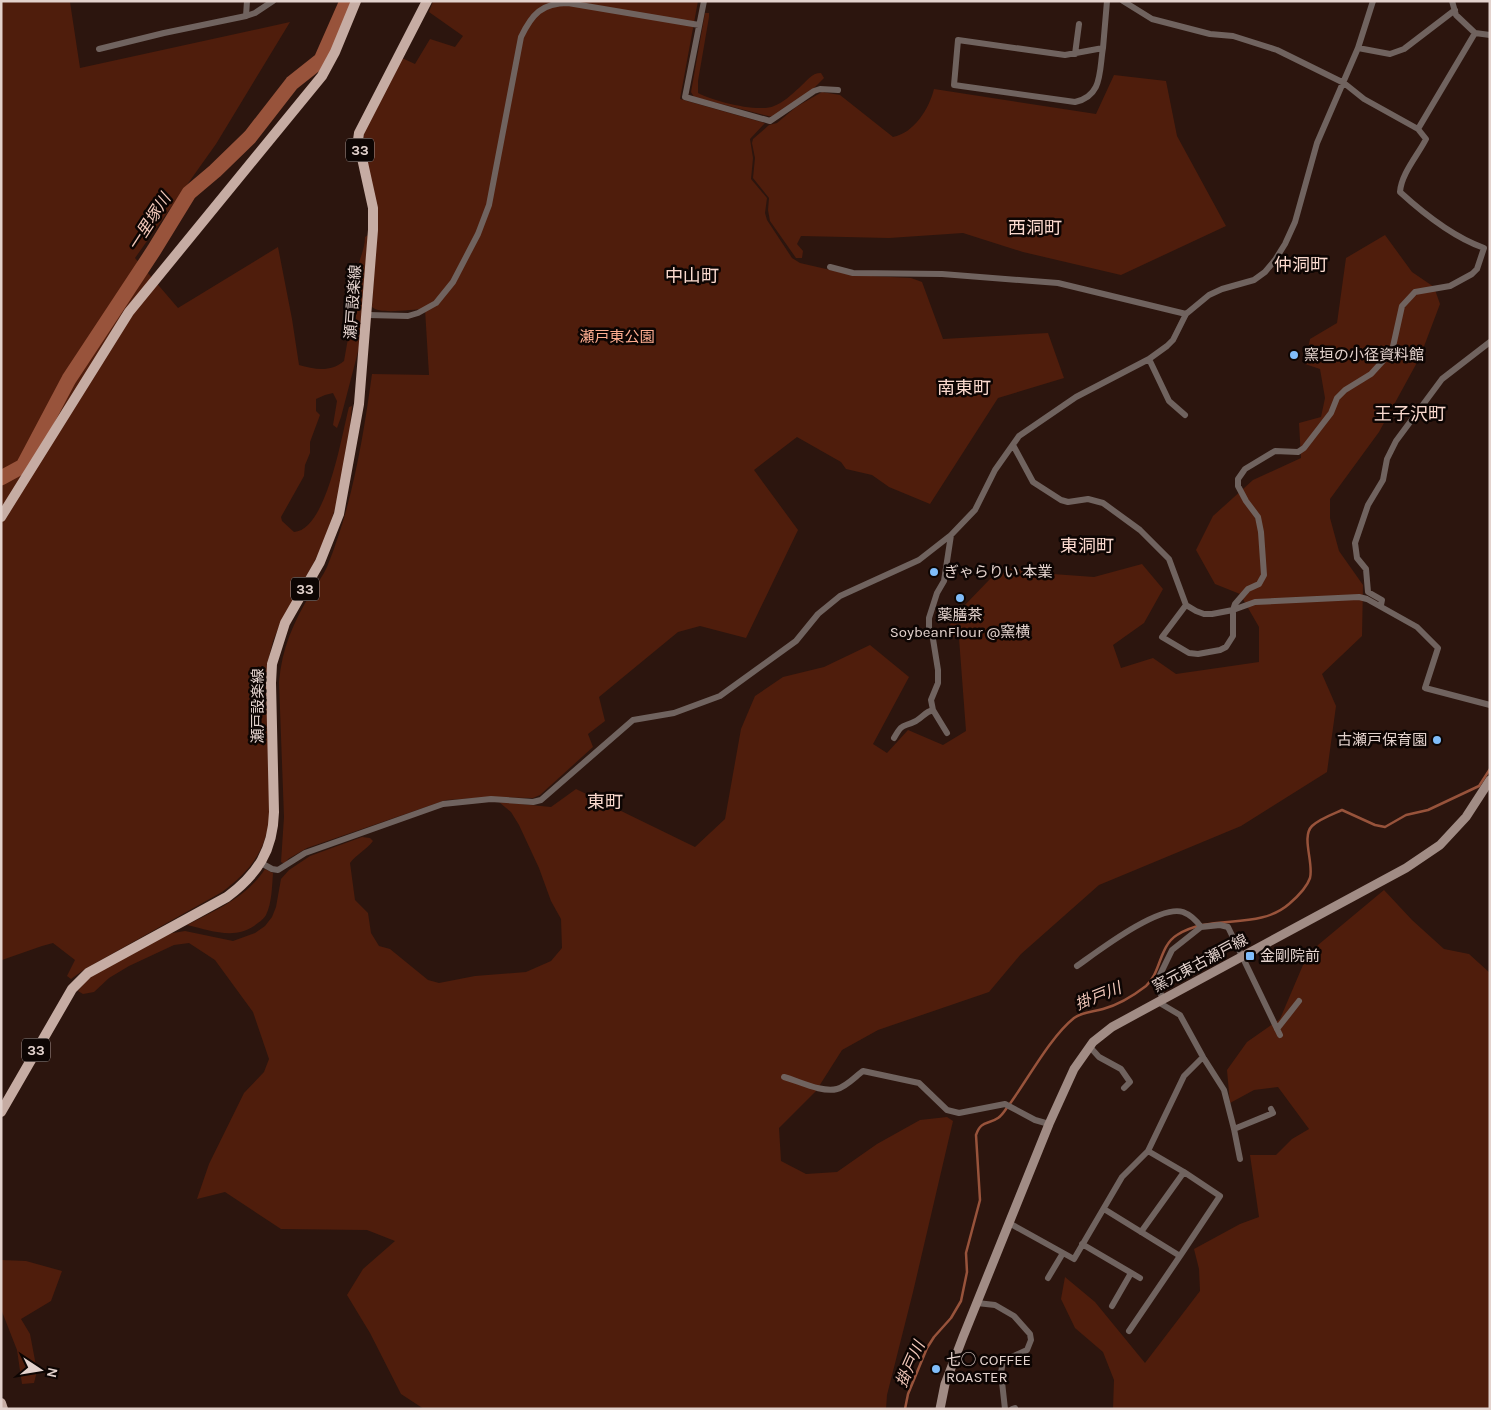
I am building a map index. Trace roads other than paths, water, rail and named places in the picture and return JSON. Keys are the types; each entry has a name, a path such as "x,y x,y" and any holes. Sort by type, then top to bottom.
{"main road":[{"path":"1,516 129,312 322,76 335,52 356,1"},
{"name":"瀬戸設楽線","path":"1,1112 72,989 86,975 134,946 227,897 239,888 261,863 270,843 274,827 272,664 284,622 320,562 339,514 360,404 368,315 373,208 358,140 359,133 427,1"},
{"name":"窯元東古瀬戸線","path":"940,1409 945,1384 1049,1124 1074,1069 1090,1047 1112,1027 1406,868 1440,846 1466,817 1490,780"},
{"path":"1,1403 3,1409"}],"street":[{"path":"246,16 248,1"},
{"path":"99,49 246,16 255,13 273,1"},
{"path":"704,1 685,96 770,121 814,91 820,89 838,90"},
{"path":"1103,48 1065,55 958,40 954,85 1075,102 1082,101 1091,95 1097,87 1103,48 1107,1"},
{"path":"1123,1 1152,19 1210,34 1233,36 1277,50 1344,83 1364,99 1418,129 1426,140 1405,176 1400,186 1400,192 1424,212 1460,237 1487,249 1472,274 1450,286 1415,292 1402,306 1392,351 1371,374 1345,390 1337,398 1331,413 1304,448 1298,452 1274,451 1245,469 1238,479 1238,486 1246,501 1258,516 1264,575 1259,584 1248,589 1235,604 1233,610 1233,636 1226,647 1198,654 1189,653 1162,637 1186,605"},
{"path":"261,863 278,870 305,853 442,804 490,799 533,802 541,800 633,720 674,713 720,696 796,641 818,614 840,596 919,560 951,535 974,510 995,470 1019,436 1076,398 1149,359 1173,340 1186,314 1209,295 1259,278 1275,260 1295,222 1317,143 1358,48 1373,1"},
{"path":"1452,1 1456,15 1475,33 1490,35"},
{"path":"368,315 408,316 418,314 436,303 454,282 478,234 489,205 522,37 527,24 545,6 556,3 568,4 699,25"},
{"path":"1358,48 1390,54 1404,49 1455,10"},
{"path":"1075,54 1079,24"},
{"path":"1418,129 1475,33"},
{"path":"830,267 858,273 942,274 1058,283 1186,314"},
{"path":"1381,606 1382,600 1368,592 1366,569 1357,558 1354,543 1368,505 1383,480 1387,459 1396,441 1442,379 1490,342"},
{"path":"1149,359 1169,401 1185,415"},
{"path":"1014,445 1033,482 1061,500 1068,502 1088,499 1103,502 1140,530 1169,559 1186,605 1204,614 1233,610 1256,602 1358,596 1381,606 1417,627 1438,648 1425,688 1488,705"},
{"path":"947,733 933,710 931,700 938,683 938,670 933,639 929,629 929,618 937,594 944,582 951,535"},
{"path":"894,738 904,724 916,720 927,711 933,710"},
{"path":"1077,966 1150,918 1172,912 1182,912 1196,919 1200,925"},
{"path":"1240,1159 1224,1090 1180,1015 1160,1000 1156,982 1172,950 1200,925 1220,924 1228,927 1279,1032 1299,1001"},
{"path":"1090,1047 1099,1057 1121,1069 1130,1082 1124,1088"},
{"path":"1009,1223 1074,1259 1122,1177 1148,1151 1184,1076 1203,1057"},
{"path":"784,1077 826,1090 839,1089 863,1071 919,1084 947,1110 959,1113 1008,1105 1036,1120 1049,1124"},
{"path":"1234,1129 1274,1112 1271,1109"},
{"path":"1129,1331 1220,1196 1148,1151"},
{"path":"1141,1232 1184,1172"},
{"path":"1104,1209 1180,1256"},
{"path":"1082,1244 1140,1278"},
{"path":"1048,1278 1063,1253"},
{"path":"1112,1306 1131,1273"},
{"path":"976,1303 995,1305 1014,1316 1030,1334 1031,1340 1026,1350 1003,1361 1001,1373 1005,1409"}],"waterway":[{"name":"一里塚川","path":"1,478 23,466 69,379 189,193 250,137 292,83 321,60 347,1"},
{"name":"掛戸川","path":"905,1409 908,1394 927,1348 951,1318 961,1301 967,1272 966,1253 980,1200 976,1135 978,1130 1002,1114 1047,1049 1065,1027 1077,1016 1114,1005 1131,997 1146,986 1155,974 1167,946 1177,935 1190,928 1204,925 1263,917 1277,912 1289,904 1298,896 1309,881 1311,872 1308,837 1312,826 1318,821 1342,810 1375,825 1385,827 1406,815 1428,810 1479,786 1490,769"}],"place":[{"name":"窯垣の小径資料館","path":"1294,355"},
{"name":"ぎゃらりい 本業","path":"934,572"},
{"name":"薬膳茶 SoybeanFlour @窯横","path":"960,598"},
{"name":"古瀬戸保育園","path":"1437,740"},
{"name":"金剛院前","path":"1250,956"},
{"name":"七◯ COFFEE ROASTER","path":"936,1369"}],"district":[{"name":"西洞町","path":"1035,228"},
{"name":"仲洞町","path":"1301,265"},
{"name":"中山町","path":"692,276"},
{"name":"南東町","path":"964,388"},
{"name":"王子沢町","path":"1410,414"},
{"name":"東洞町","path":"1087,546"},
{"name":"東町","path":"605,802"}],"park label":[{"name":"瀬戸東公園","path":"617,337"}]}
